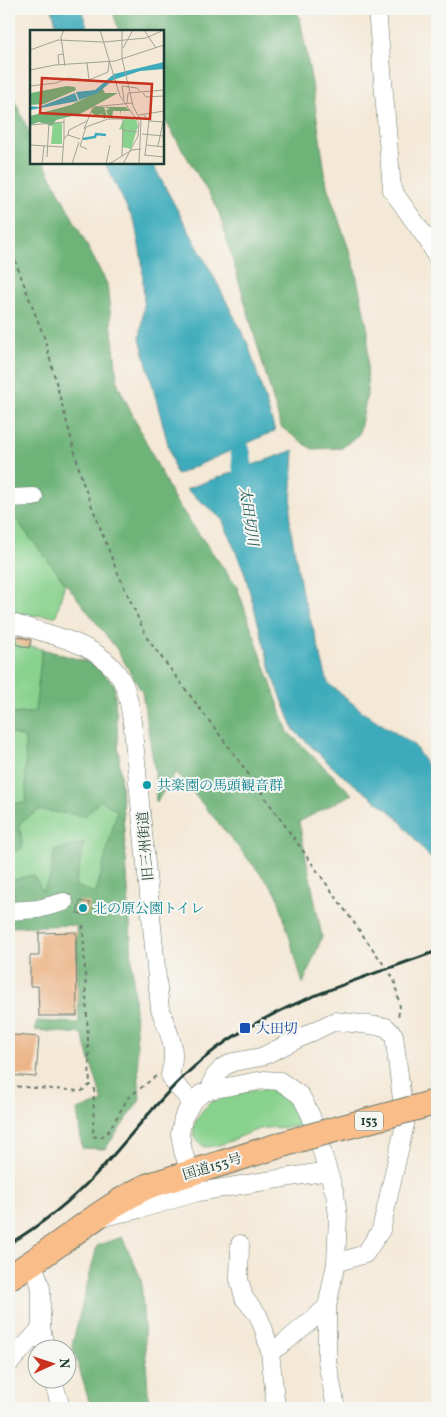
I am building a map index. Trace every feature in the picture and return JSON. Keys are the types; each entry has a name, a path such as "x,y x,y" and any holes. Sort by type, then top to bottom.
{"highway":[{"name":"国道153号","path":"9,1277 33,1263 124,1197 148,1186 300,1140 437,1102"}],"street":[{"path":"377,9 392,190 429,242 437,258"},
{"path":"9,498 34,498"},
{"name":"旧三州街道","path":"9,622 69,640 97,653 116,671 124,684 129,701 133,730 160,1008 174,1047 174,1061 170,1075"},
{"path":"9,911 38,909 64,902"},
{"path":"210,1090 214,1077 223,1067 233,1062 261,1057 335,1020 386,1027 394,1034 404,1124 381,1230 365,1254 336,1263"},
{"path":"170,1075 175,1084 192,1102"},
{"path":"190,1172 180,1134 184,1118 192,1102 201,1094 210,1090 264,1080 280,1081 301,1096 311,1116 328,1170 335,1194 338,1216 336,1263 327,1307 327,1361 336,1408"},
{"path":"95,1218 140,1209 198,1192 328,1170"},
{"path":"240,1244 239,1279 244,1298 258,1315 264,1330 270,1352 276,1408"},
{"path":"33,1263 41,1288 41,1328 44,1340"},
{"path":"270,1352 284,1344 327,1307"},
{"path":"9,1364 41,1328"},
{"path":"56,1390 60,1408"}],"path":[{"path":"9,245 44,337 83,483 114,564 147,638 237,758 394,979 400,1007 394,1034"},
{"path":"83,925 90,1085 94,1089 93,1136 100,1138 108,1132 128,1098 159,1073 170,1075"},
{"path":"9,1086 82,1091 90,1085"}],"green space":[{"path":"112,9 295,9 300,18 327,186 354,264 368,331 367,395 359,434 342,448 312,449 281,427 218,209 164,119 164,30 119,30"},
{"path":"9,89 30,134 30,164 45,164 107,284 118,385 174,499 237,587 288,732 352,794 299,822 322,937 303,984 277,894 176,772 156,803 155,772 142,692 116,648 11,513 9,506"},
{"path":"9,499 70,564 56,616 25,615 9,610"},
{"path":"9,640 91,663 114,684 128,890 9,924"},
{"path":"42,649 91,663 114,684 140,1100 105,1149 82,1148 77,1110 103,1102 82,1034 35,1030 37,1021 79,1023 76,925 9,927 9,892 15,895 9,881 33,875 43,891 50,878 54,851 84,843 75,886 96,893 117,811 101,800 85,816 39,810 19,823 23,848 9,853 9,803 26,803 25,738 10,733 9,714 35,712"},
{"path":"268,1088 285,1095 293,1102 302,1118 299,1126 260,1129 226,1143 212,1146 204,1147 196,1139 194,1127 196,1121 203,1109 213,1101 230,1095"},
{"path":"122,1237 141,1278 149,1408 91,1408 78,1365 78,1340 73,1340 97,1246"}],"water":[{"path":"52,9 81,9 89,30 58,30"},
{"path":"105,164 153,164 248,344 275,431 176,475 140,338 144,305 142,261 135,224"},
{"path":"294,450 290,525 302,593 328,683 363,712 414,745 437,781 437,866 394,814 339,773 294,730 272,674 244,571 222,519 186,489"}],"building":[{"path":"17,636 31,640 29,648 15,644"},
{"name":"北の原公園トイレ","path":"80,901 90,903 87,915 77,913"},
{"path":"76,932 77,1016 39,1016 38,986 30,986 30,956 39,956 39,933"},
{"path":"13,1035 39,1037 36,1077 9,1075 9,1050 12,1050"}],"waterway":[{"name":"太田切川","path":"230,421 241,454 246,495"}],"railway":[{"path":"9,1244 44,1221 77,1193 110,1159 174,1086 202,1060 227,1041 255,1024 314,996 437,951"}],"place":[{"name":"共楽園の馬頭観音群","path":"147,785"},
{"name":"北の原公園トイレ","path":"83,908"},
{"name":"大田切","path":"245,1028"}]}
